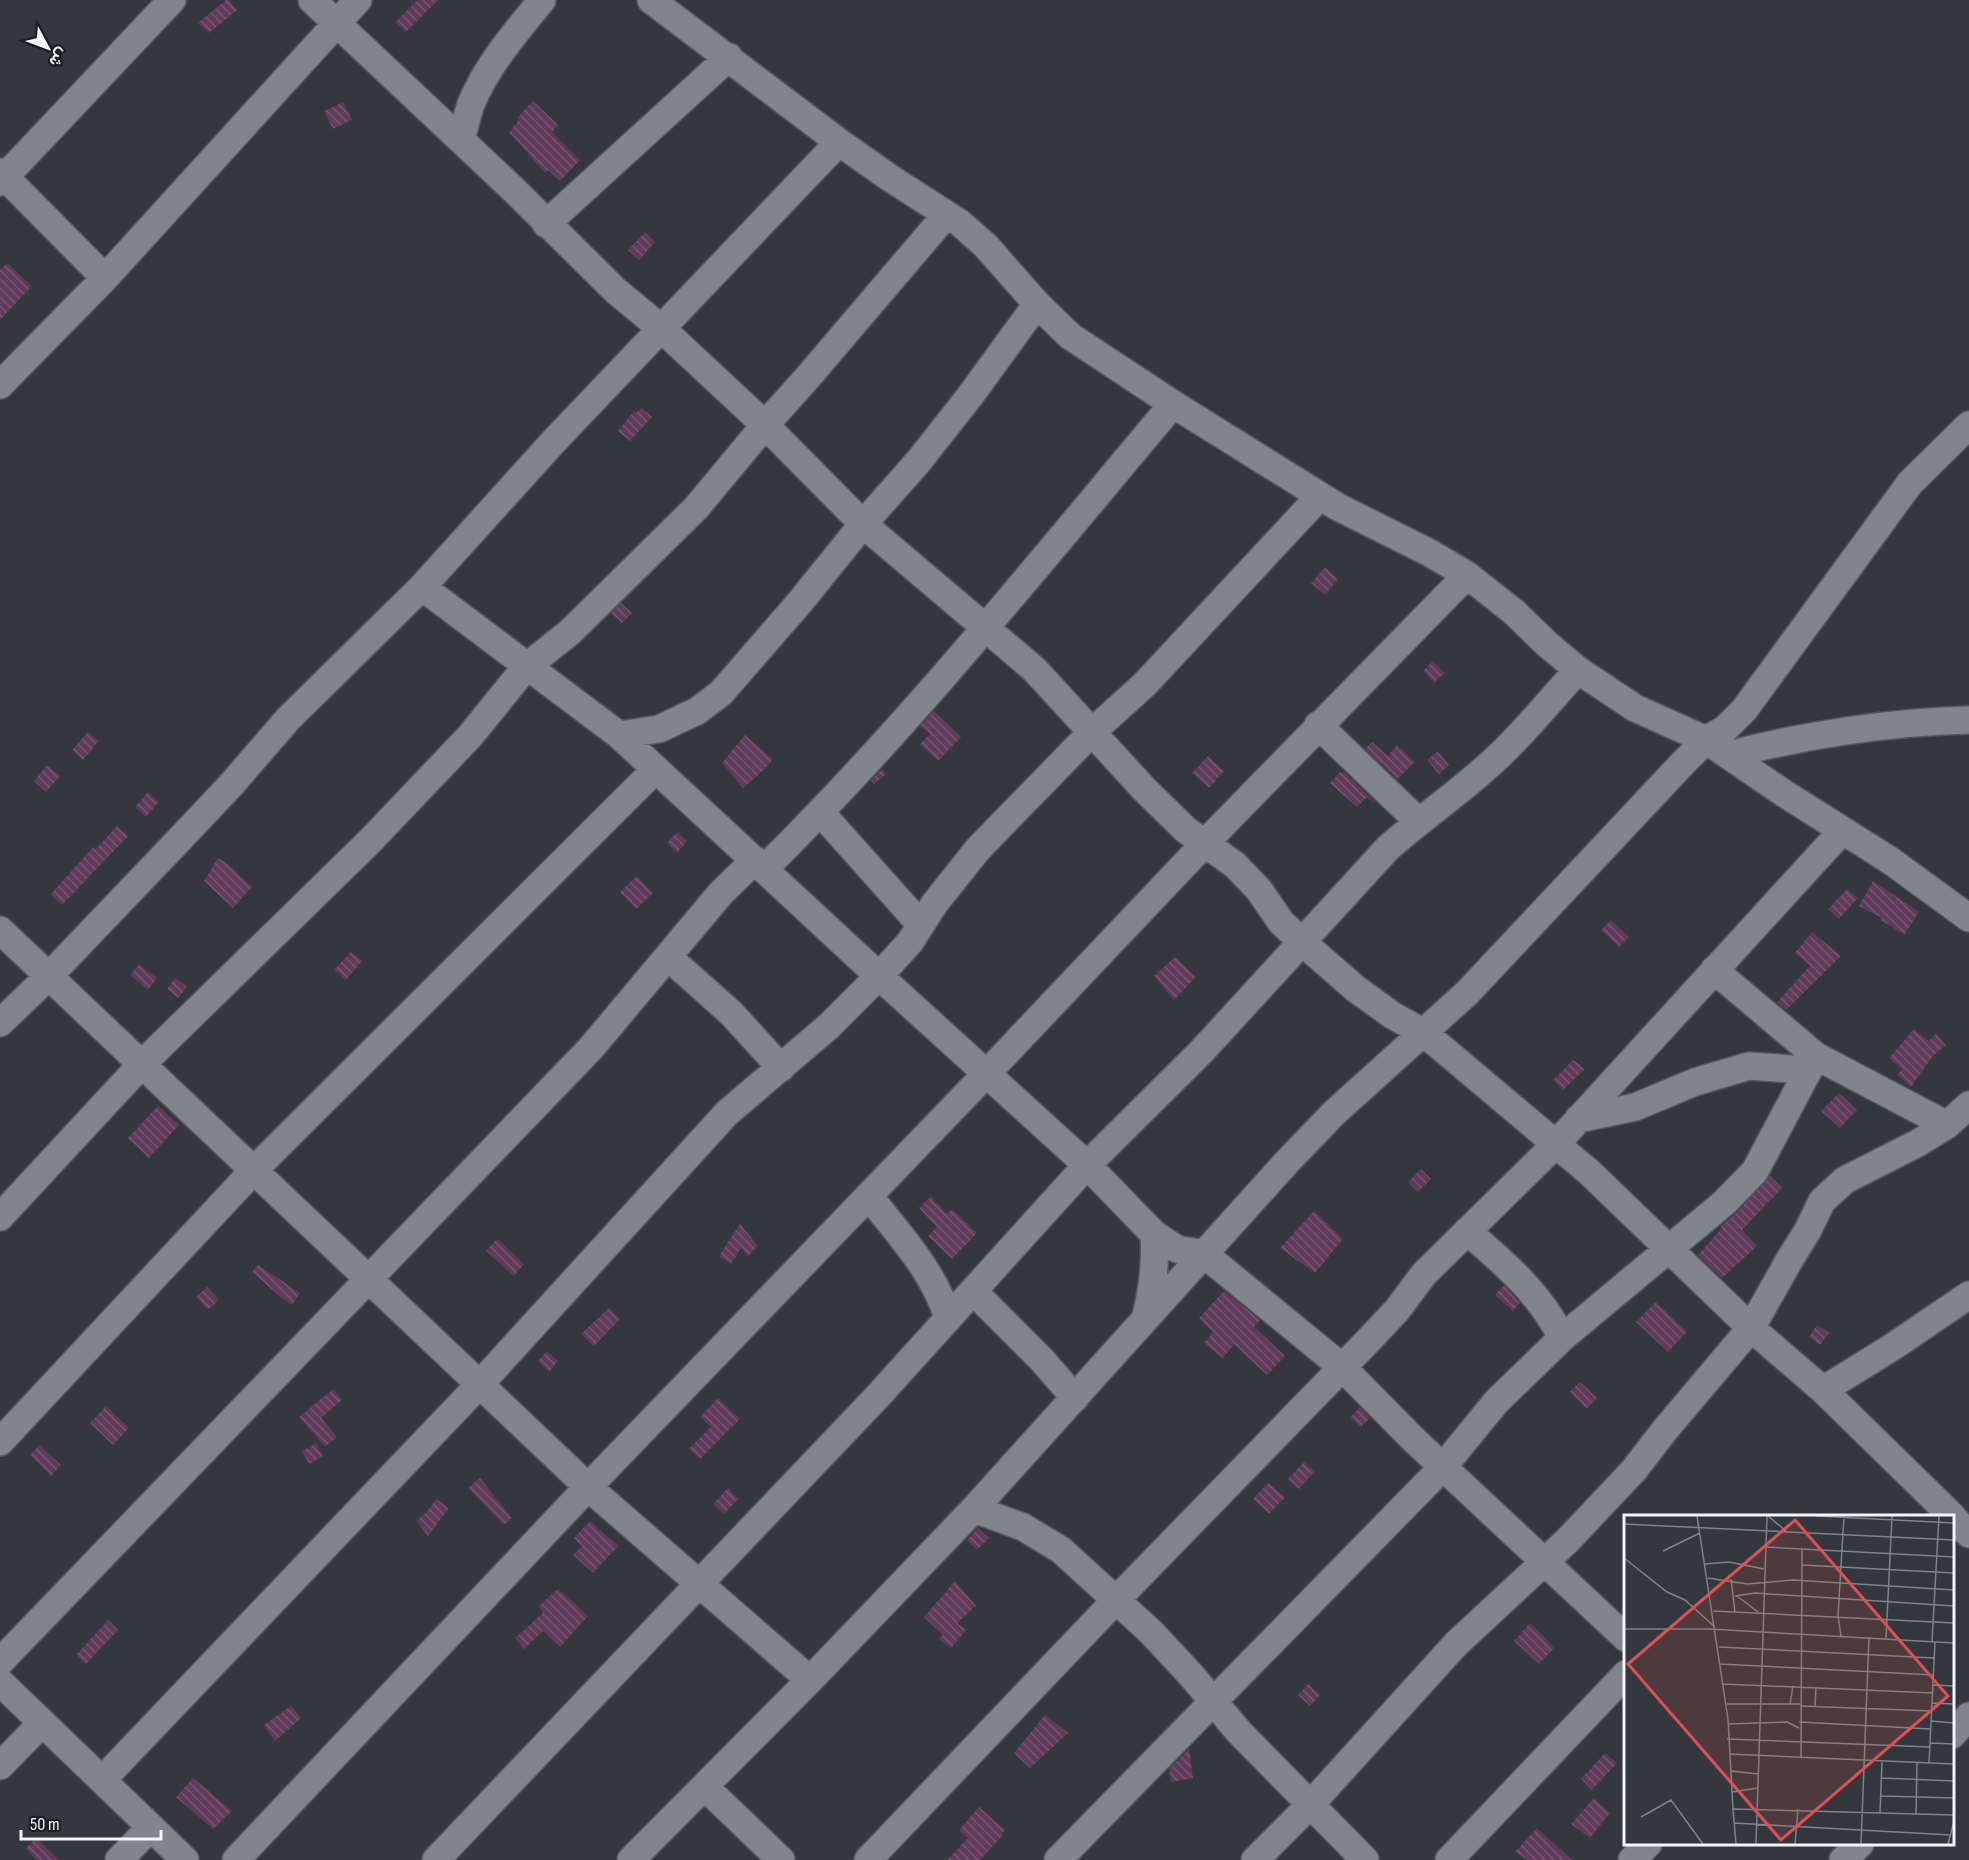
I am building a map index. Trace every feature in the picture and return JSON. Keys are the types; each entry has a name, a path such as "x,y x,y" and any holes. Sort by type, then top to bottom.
{"street":[{"path":"105,278 2,177 172,0"},
{"path":"312,0 515,190 546,224 616,291 662,329 765,425 863,524 1034,669 1144,790 1186,830 1235,865 1259,891 1281,922 1302,942 1356,989 1392,1015 1424,1033 1589,1172 1751,1328 1824,1390 1948,1515"},
{"path":"0,385 105,278 358,0"},
{"path":"461,140 471,104 487,74 513,34 542,0"},
{"path":"651,0 839,142 960,223 986,246 1037,304 1070,336 1173,405 1338,507 1431,553 1467,575 1514,612 1578,670 1635,708 1706,740 1891,861 1969,918"},
{"path":"546,224 729,57"},
{"path":"0,1023 48,977 231,785 288,718 422,587 555,440 839,142"},
{"path":"0,1217 142,1064 370,841 470,736 526,667 570,632 696,508 946,215"},
{"path":"619,735 660,729 697,711 721,693 918,462 970,396 1037,304"},
{"path":"0,1662 367,1278 591,1048 721,893 821,813 985,629 1173,405"},
{"path":"631,1860 810,1680 974,1509 1334,1113 1467,993 1706,740 1725,729 1744,710 1910,483 1969,424"},
{"path":"102,1780 480,1384 727,1113 829,1026 879,976 910,942 935,903 978,849 1092,732 1145,684 1320,496"},
{"path":"236,1860 588,1487 1318,725 1467,575"},
{"path":"422,587 619,735 1087,1166 1154,1234 1177,1249 1204,1254 1343,1368 1443,1467 1624,1636"},
{"path":"436,1860 877,1397 1087,1166 1201,1052 1388,848 1418,821 1455,796 1502,754 1578,670"},
{"path":"1728,755 1784,740 1942,720 1969,720"},
{"path":"1318,725 1418,821"},
{"path":"0,1442 254,1170 657,769"},
{"path":"821,813 921,926"},
{"path":"868,1860 1116,1600 1343,1368 1397,1310 1424,1275 1556,1144 1842,831"},
{"path":"0,930 588,1487 810,1680"},
{"path":"668,957 731,1013 781,1068"},
{"path":"1714,970 1812,1063 1947,1125"},
{"path":"1578,1119 1635,1107 1695,1082 1749,1066 1812,1063"},
{"path":"1058,1860 1443,1467 1496,1402 1562,1338 1725,1202 1755,1171 1812,1063"},
{"path":"1255,1860 1310,1805 1456,1644 1568,1540 1634,1470 1751,1328 1808,1230 1822,1201 1845,1180 1868,1166 1918,1143 1947,1125 1969,1105"},
{"path":"869,1196 927,1271 942,1297 948,1318"},
{"path":"1467,1231 1518,1275 1552,1318 1562,1338"},
{"path":"1146,1318 1155,1273 1154,1234"},
{"path":"974,1291 1042,1360 1075,1398"},
{"path":"1824,1390 1894,1346 1969,1294"},
{"path":"974,1509 1023,1527 1061,1550 1151,1632 1239,1732 1365,1860"},
{"path":"1449,1860 1624,1676"},
{"path":"0,1682 186,1860"},
{"path":"1954,1734 1969,1716"},
{"path":"0,1766 42,1723"},
{"path":"1954,1741 1969,1737"},
{"path":"705,1787 782,1860"},
{"path":"119,1860 151,1827"},
{"path":"1632,1860 1647,1845"},
{"path":"1843,1860 1859,1845"}],"building":[{"path":"229,0 237,10 209,33 198,23"},
{"path":"418,0 438,0 406,32 395,22"},
{"path":"533,101 558,125 552,132 580,160 560,181 548,170 545,173 509,132 519,120 517,118"},
{"path":"343,102 352,120 333,129 324,111"},
{"path":"645,232 655,242 639,260 628,250"},
{"path":"7,263 32,286 0,320 0,270"},
{"path":"641,408 652,417 630,441 618,431 634,411 636,413"},
{"path":"1325,567 1338,579 1325,595 1311,583"},
{"path":"621,603 632,613 622,623 611,613"},
{"path":"1433,661 1445,673 1434,683 1423,671"},
{"path":"934,711 961,737 938,761 920,744 930,734 920,726"},
{"path":"88,732 99,741 83,760 72,750"},
{"path":"745,735 773,759 743,788 722,763"},
{"path":"1372,742 1388,756 1397,745 1415,762 1397,779 1365,749"},
{"path":"1438,751 1449,765 1439,774 1427,760"},
{"path":"1208,756 1224,771 1209,788 1192,773"},
{"path":"47,765 60,776 46,792 34,781"},
{"path":"882,769 886,774 874,784 871,780"},
{"path":"1340,772 1343,774 1344,772 1375,802 1367,797 1357,807 1330,783"},
{"path":"148,792 159,802 146,817 135,807"},
{"path":"117,826 128,836 62,905 51,894 93,847 96,849"},
{"path":"677,832 687,841 677,853 667,843"},
{"path":"218,858 229,865 252,887 233,908 204,881"},
{"path":"637,876 653,893 636,909 620,892"},
{"path":"1873,881 1919,912 1904,935 1881,920 1882,918 1859,906"},
{"path":"1847,889 1858,898 1839,919 1828,909"},
{"path":"1611,920 1629,937 1619,947 1601,930"},
{"path":"1812,932 1841,956 1786,1010 1777,1002 1810,966 1795,953"},
{"path":"351,952 362,961 346,980 334,970"},
{"path":"1175,957 1196,977 1174,1000 1154,976"},
{"path":"139,964 157,978 148,990 130,975"},
{"path":"175,978 187,987 178,998 167,989"},
{"path":"1914,1029 1929,1041 1936,1034 1946,1045 1933,1056 1911,1087 1897,1075 1902,1069 1889,1058"},
{"path":"1573,1060 1585,1069 1563,1090 1553,1080"},
{"path":"1839,1093 1857,1110 1840,1128 1821,1111"},
{"path":"158,1106 179,1125 149,1158 128,1138"},
{"path":"1421,1169 1431,1179 1418,1192 1408,1182"},
{"path":"1770,1176 1782,1188 1742,1230 1757,1246 1722,1278 1698,1255 1722,1228 1721,1226"},
{"path":"931,1196 947,1214 952,1209 977,1233 952,1259 928,1236 937,1227 919,1208"},
{"path":"1314,1211 1343,1239 1315,1273 1280,1248"},
{"path":"740,1224 758,1246 748,1256 741,1248 731,1264 719,1256"},
{"path":"497,1239 524,1264 514,1276 486,1251"},
{"path":"258,1265 300,1293 292,1305 252,1272"},
{"path":"1504,1285 1520,1303 1513,1311 1495,1295"},
{"path":"207,1287 219,1300 208,1310 196,1297"},
{"path":"1224,1291 1260,1320 1254,1327 1285,1356 1267,1375 1234,1344 1223,1358 1204,1343 1213,1332 1199,1318"},
{"path":"1656,1302 1687,1332 1668,1352 1636,1322"},
{"path":"609,1308 620,1319 594,1346 581,1334"},
{"path":"1817,1325 1829,1333 1820,1345 1809,1337"},
{"path":"547,1351 558,1361 549,1372 538,1361"},
{"path":"1580,1382 1597,1398 1587,1409 1570,1392"},
{"path":"333,1389 342,1400 321,1418 337,1437 325,1447 299,1417"},
{"path":"718,1398 740,1419 700,1459 689,1449 711,1427 700,1417"},
{"path":"106,1406 129,1428 113,1445 90,1423"},
{"path":"1360,1407 1370,1418 1361,1427 1350,1418"},
{"path":"316,1443 323,1456 309,1464 302,1451"},
{"path":"39,1445 61,1465 51,1476 30,1455"},
{"path":"1304,1462 1315,1471 1299,1489 1288,1479"},
{"path":"480,1478 512,1518 504,1525 468,1488"},
{"path":"1268,1483 1285,1497 1269,1514 1253,1499"},
{"path":"728,1488 738,1499 724,1514 713,1504"},
{"path":"436,1499 449,1508 428,1536 416,1521 427,1512"},
{"path":"590,1521 618,1546 593,1573 573,1555 582,1546 574,1538"},
{"path":"978,1528 989,1538 977,1550 967,1540"},
{"path":"955,1581 976,1606 957,1623 966,1630 951,1648 939,1639 943,1635 924,1617"},
{"path":"558,1589 588,1616 560,1647 543,1631 524,1649 515,1638 543,1613 539,1606"},
{"path":"108,1620 118,1630 86,1664 76,1655"},
{"path":"1530,1623 1554,1648 1539,1664 1514,1641"},
{"path":"1308,1684 1320,1695 1310,1706 1298,1695"},
{"path":"291,1706 301,1718 275,1741 264,1725"},
{"path":"1045,1715 1068,1733 1030,1768 1014,1753"},
{"path":"1189,1749 1193,1778 1171,1782 1169,1769"},
{"path":"1605,1753 1617,1763 1592,1790 1581,1779"},
{"path":"193,1778 232,1811 213,1829 176,1797"},
{"path":"1594,1798 1610,1813 1590,1838 1571,1824"},
{"path":"979,1807 1005,1830 1003,1835 980,1860 947,1860 968,1838 959,1830"},
{"path":"1537,1828 1572,1860 1528,1860 1515,1852"},
{"path":"36,1838 59,1860 36,1860 26,1848"}]}
